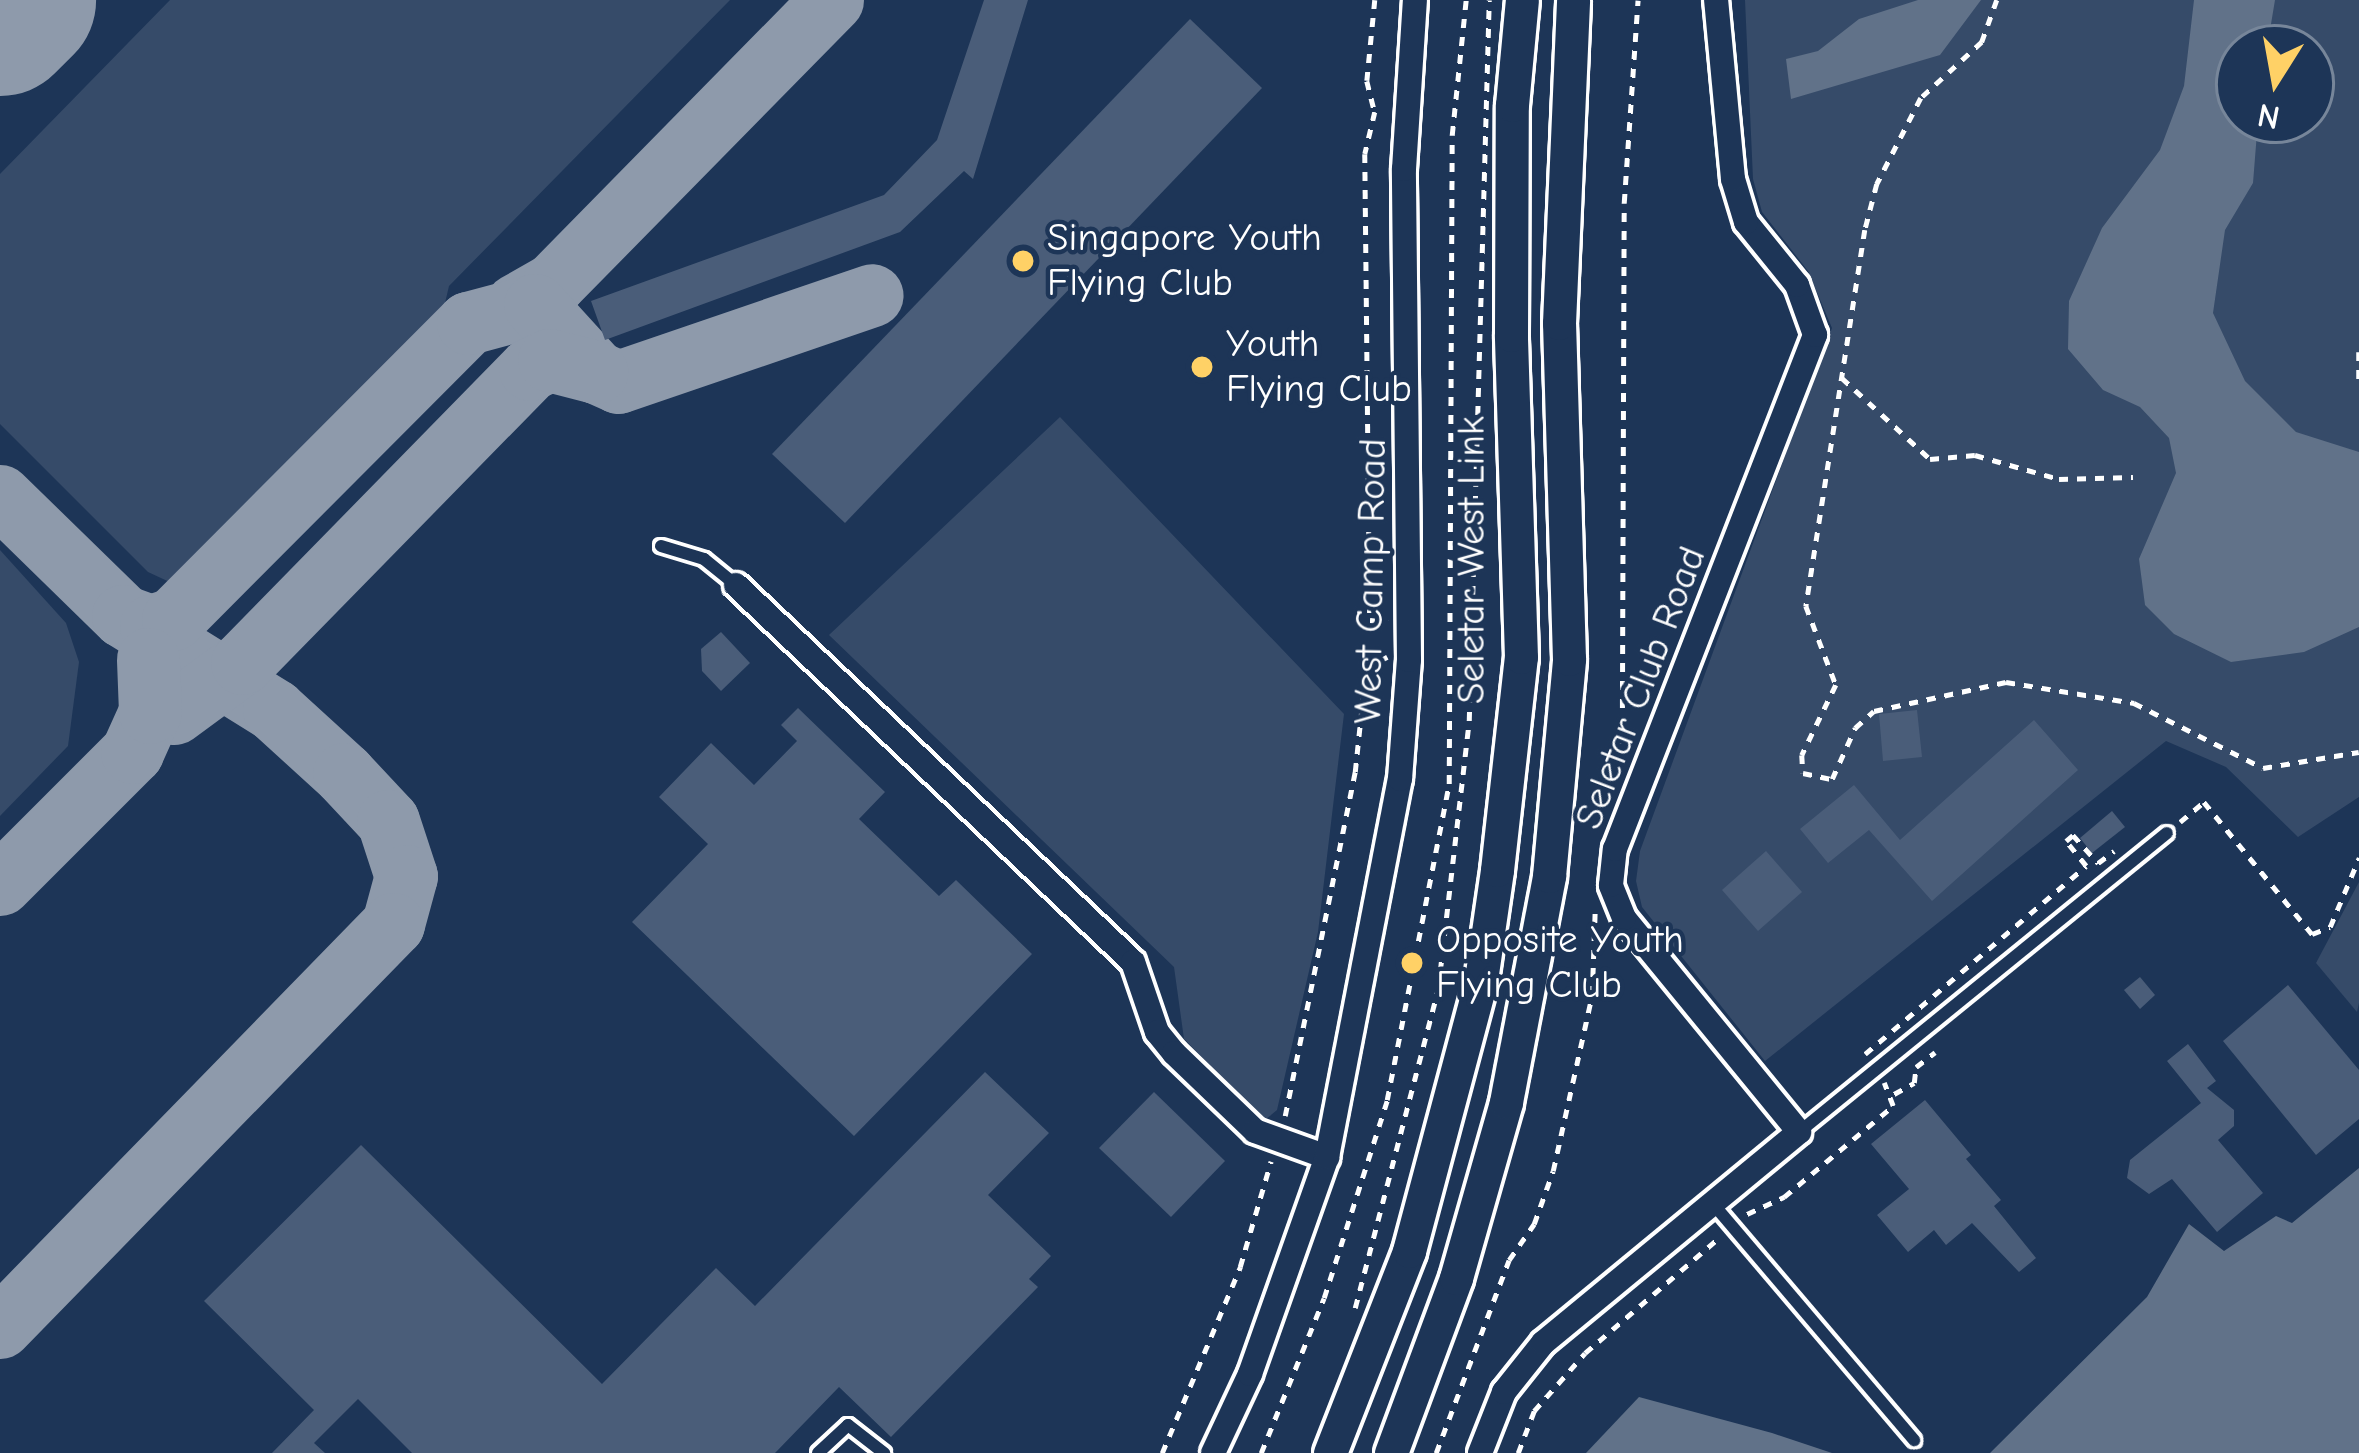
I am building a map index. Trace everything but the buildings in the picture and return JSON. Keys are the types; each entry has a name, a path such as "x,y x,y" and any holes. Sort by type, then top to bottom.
{"main road":[{"name":"Seletar West Link","path":"1330,1453 1409,1251 1481,980 1521,657 1512,105 1522,0"},
{"path":"1391,1453 1456,1278 1500,1124 1549,877 1569,659 1558,323 1574,0"},
{"path":"1516,485 1542,476 1542,400 1558,323"}],"street":[{"name":"West Camp Road","path":"1213,1453 1258,1354 1327,1157 1357,1033 1404,738 1410,404 1404,169 1415,0"},
{"name":"Seletar Club Road","path":"1716,0 1733,179 1746,222 1797,285 1815,335 1616,849 1611,885 1624,918 1799,1132"},
{"path":"736,585 1133,962 1157,1032 1255,1131 1327,1157"},
{"path":"1480,1453 1504,1392 1543,1343 1799,1132"}],"lane":[{"path":"661,546 704,560 736,585"},
{"path":"1799,1132 2167,833"},
{"path":"1714,1205 1914,1440"},
{"path":"818,1453 848,1425 884,1453"}],"path":[{"path":"1162,1453 1240,1268 1304,1052 1366,668 1388,654 1389,622 1370,620 1365,154 1375,112 1367,81 1375,0"},
{"path":"1348,1325 1438,988 1466,743 1489,0"},
{"path":"1997,0 1982,42 1922,98 1877,184 1806,606 1836,678 1800,764 1811,779 1836,776 1855,728 1874,711 2006,682 2134,704 2263,768 2359,752"},
{"path":"2359,352 2359,384"},
{"path":"1842,378 1930,459 1975,455 2024,475 2133,478"},
{"path":"2167,833 2204,802 2312,934 2330,927 2359,858"},
{"path":"1894,1094 1914,1083 1916,1067 1935,1052"}],"shaded area":[{"path":"170,0 730,0 449,286 441,320 176,585 148,572 0,424 0,174"},
{"path":"1745,0 2359,0 2359,797 2298,837 2226,767 2166,741 1765,1061 1642,907 1636,881 1640,851 1832,328 1808,271 1762,212 1753,179"},
{"path":"1918,0 1981,0 1940,55 1791,99 1786,59 1818,51 1859,19"},
{"path":"2194,0 2275,0 2271,24 2215,24 2215,144 2256,144 2253,183 2225,230 2213,313 2245,381 2296,432 2359,452 2359,627 2304,652 2231,662 2174,634 2145,605 2139,559 2176,473 2169,438 2140,407 2103,390 2068,349 2069,301 2102,228 2160,150 2184,86"},
{"path":"1060,417 1344,714 1318,932 1277,1110 1265,1120 1184,1039 1174,967 829,635"},
{"path":"0,550 66,623 79,662 68,746 0,816"},
{"path":"2359,882 2359,1003 2357,1012 2316,963"},
{"path":"2359,1168 2359,1453 1990,1453 2147,1297 2189,1224 2224,1251 2276,1216 2292,1223"},
{"path":"1639,1397 1772,1433 1832,1453 1586,1453"}],"taxiway":[{"path":"516,305 553,284 832,0"},
{"path":"123,616 151,626 173,619 468,323 535,305 596,372 618,382 872,295"},
{"path":"174,713 242,663 530,369 549,360 596,372"},
{"path":"0,496 123,616 274,710 344,774 388,821 406,876 393,924 0,1327"},
{"path":"0,884 132,752 150,712 148,659"}],"runway":[{"path":"0,19 19,0"}],"place":[{"name":"Singapore Youth Flying Club","path":"1023,261"},
{"name":"Youth Flying Club","path":"1202,367"},
{"name":"Opposite Youth Flying Club","path":"1412,963"}]}
